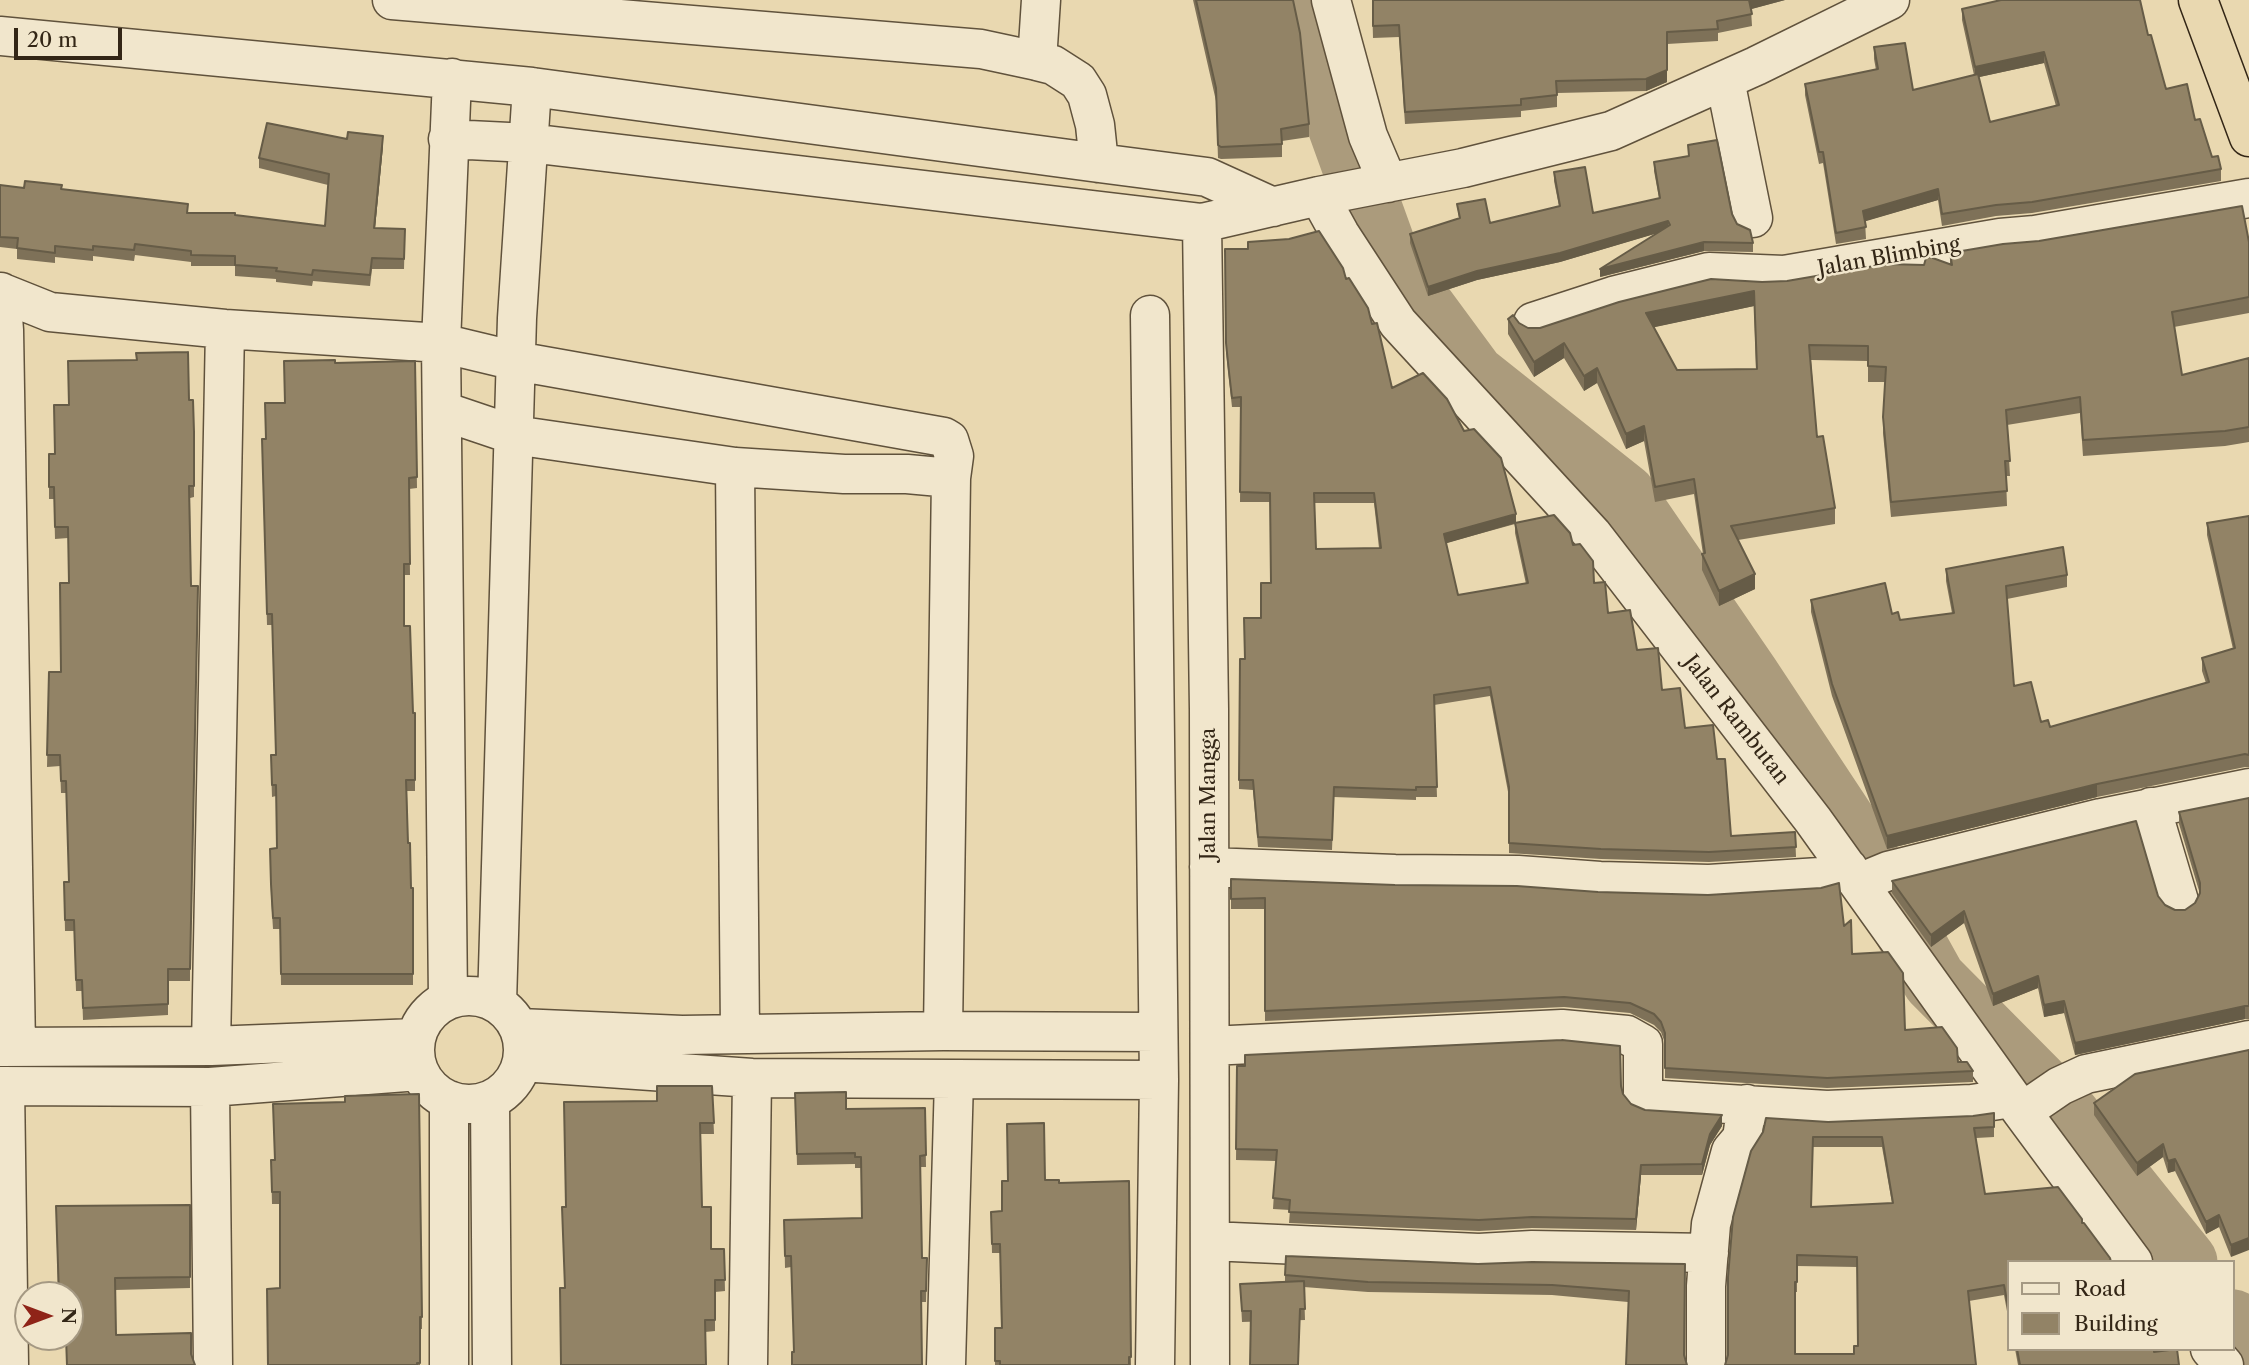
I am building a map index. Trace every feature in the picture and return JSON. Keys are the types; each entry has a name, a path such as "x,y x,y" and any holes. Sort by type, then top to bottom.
{"highway":[{"path":"2197,0 2249,137"}],"street":[{"path":"392,0 981,49 1037,61 1053,65 1078,81 1087,95 1095,125 1099,163"},
{"path":"1037,61 1041,0"},
{"path":"1331,0 1368,136 1385,183"},
{"path":"448,139 529,143 1202,223 1477,165 1611,131 1725,80 1890,0"},
{"path":"0,36 532,87 1207,177 1273,207"},
{"path":"448,1000 441,343 452,78"},
{"path":"1725,80 1754,218"},
{"path":"532,87 514,435 512,1031 516,1078 491,1100 470,1104 449,1100 431,1088 418,1054 422,1022 434,1009 448,1000 464,995 481,997 512,1031 752,1078 1159,1080"},
{"name":"Jalan Rambutan","path":"1332,194 1340,234 1398,323 1593,535 1867,875 2033,1099 2132,1260"},
{"name":"Jalan Blimbing","path":"1533,322 1613,296 1709,272 1784,275 2249,198"},
{"name":"Jalan Mangga","path":"1202,223 1209,709 1210,1365"},
{"path":"418,1054 211,1045 8,1047 1,292 50,312 225,329 441,343 516,361 949,440 953,447 943,1031"},
{"path":"2,330 50,312"},
{"path":"1150,315 1159,1080 1155,1365"},
{"path":"211,1045 225,329"},
{"path":"443,411 514,435 735,467 951,478"},
{"path":"735,467 740,1032"},
{"path":"1209,867 1395,874 1518,875 1600,881 1709,884 1867,875 2151,807 2249,788"},
{"path":"2151,807 2179,901"},
{"path":"1210,1046 1562,1029 1627,1035 1643,1044 1643,1096 1646,1099 1827,1110 2033,1099 2103,1069 2249,1040"},
{"path":"512,1031 682,1035 740,1032 1158,1032"},
{"path":"9,1365 2,1086 210,1087 418,1054"},
{"path":"748,1365 752,1078"},
{"path":"946,1365 954,1079"},
{"path":"210,1087 213,1365"},
{"path":"449,1100 449,1365"},
{"path":"491,1100 492,1365"},
{"path":"1706,1365 1706,1286 1711,1224 1731,1151 1742,1138 1747,1104"},
{"path":"1210,1241 1479,1253 1532,1250 1709,1253"},
{"path":"2212,1351 2224,1365"}],"building":[{"path":"1196,0 1293,0 1300,33 1309,124 1281,129 1282,144 1218,145 1216,88"},
{"path":"1373,0 1749,0 1752,14 1717,21 1718,29 1667,32 1667,70 1646,79 1556,81 1557,95 1521,99 1521,105 1405,112 1399,25 1373,26"},
{"path":"2001,0 2140,0 2148,35 2151,35 2166,89 2187,84 2195,120 2200,119 2212,157 2218,156 2221,169 2032,202 1942,214 1938,189 1863,211 1866,227 1836,233 1823,152 1819,152 1805,84 1878,69 1874,47 1905,43 1913,90 1978,74 1990,122 2059,105 2044,52 1975,67 1962,9"},
{"path":"267,123 347,139 348,132 383,136 374,228 405,229 404,259 372,258 370,275 313,270 312,275 276,271 277,268 235,265 235,256 191,255 191,251 135,244 134,250 55,246 55,253 17,248 18,238 0,237 0,185 24,188 25,181 62,185 61,189 188,204 187,213 235,213 325,226 329,174 259,158"},
{"path":"1717,140 1732,214 1737,224 1750,230 1753,243 1704,242 1600,269 1670,225 1668,221 1560,253 1477,271 1428,287 1410,234 1460,218 1457,204 1485,199 1490,223 1560,206 1554,172 1585,167 1593,213 1660,198 1654,162 1689,156 1688,145"},
{"path":"2242,206 2249,242 2249,297 2172,312 2182,375 2249,358 2249,427 2225,431 2083,440 2080,397 2006,410 2010,461 2005,461 2007,491 1891,502 1883,417 1886,367 1868,366 1868,346 1809,345 1817,437 1823,436 1835,508 1731,526 1755,574 1719,591 1702,554 1705,553 1694,479 1655,487 1644,426 1626,434 1597,368 1584,376 1564,343 1534,362 1508,319 1513,315 1519,323 1528,328 1540,328 1619,302 1711,279 1787,281 1886,264 1924,265 1926,258 1930,257 1952,265 1950,253 2039,241","holes":["1754,291 1757,369 1677,370 1646,313"]},
{"path":"1319,231 1343,268 1346,279 1349,278 1368,308 1372,324 1377,323 1392,388 1423,373 1447,399 1464,431 1474,429 1501,458 1516,514 1444,534 1458,595 1528,583 1515,523 1554,515 1570,533 1573,545 1580,544 1593,561 1594,583 1605,582 1608,613 1630,610 1637,650 1658,648 1662,690 1680,688 1685,728 1713,725 1717,759 1725,759 1731,836 1795,832 1796,847 1709,852 1509,843 1509,787 1490,687 1434,695 1437,787 1416,787 1416,790 1334,787 1332,840 1258,837 1253,780 1239,780 1240,659 1245,659 1244,618 1261,618 1261,583 1271,583 1270,493 1240,492 1241,397 1232,398 1229,372 1225,249 1248,249 1248,242 1289,239","holes":["1314,493 1374,493 1381,548 1316,549"]},
{"path":"188,352 189,400 193,400 194,432 194,486 189,486 191,586 198,586 190,969 168,969 168,1004 83,1008 82,980 76,980 74,920 65,920 64,882 69,882 66,781 61,781 60,755 47,755 49,672 61,672 60,583 69,583 68,527 55,527 54,487 49,487 49,454 55,454 54,405 69,405 68,361 137,360 136,353"},
{"path":"335,360 335,363 415,361 417,477 409,478 410,564 404,564 404,626 410,626 415,713 415,780 406,780 413,888 413,974 281,974 280,918 273,918 270,849 277,848 276,785 272,785 271,755 276,755 272,614 267,614 262,439 266,439 265,403 285,403 284,361"},
{"path":"2249,516 2249,755 2097,784 1887,836 1832,684 1811,600 1885,583 1892,614 1898,612 1900,620 1954,613 1946,569 2063,547 2067,575 2006,586 2014,686 2031,682 2041,722 2048,720 2050,727 2209,682 2202,658 2235,648 2207,523"},
{"path":"2249,798 2249,1006 2075,1043 2064,1001 2044,1005 2038,976 1993,994 1964,911 1931,935 1892,881 2136,821 2158,896 2165,905 2175,910 2185,910 2195,903 2200,893 2200,883 2179,812"},
{"path":"1231,879 1517,886 1598,892 1708,895 1821,888 1839,883 1844,926 1851,920 1852,954 1888,952 1903,973 1905,1030 1942,1027 1957,1048 1958,1062 1967,1062 1973,1071 1827,1078 1665,1068 1665,1033 1654,1014 1630,1003 1564,997 1265,1011 1265,898 1231,899"},
{"path":"1562,1040 1620,1046 1621,1086 1623,1094 1631,1104 1645,1110 1722,1115 1710,1134 1702,1164 1641,1165 1636,1219 1532,1217 1479,1220 1289,1212 1290,1200 1273,1198 1277,1150 1236,1149 1237,1066 1245,1066 1245,1055"},
{"path":"2249,1050 2249,1238 2231,1245 2219,1215 2206,1222 2175,1159 2168,1161 2163,1144 2137,1163 2094,1103 2135,1074"},
{"path":"657,1086 712,1086 714,1123 700,1123 702,1207 711,1207 711,1249 724,1249 725,1280 715,1280 715,1320 705,1320 706,1365 561,1365 560,1288 565,1288 562,1207 566,1207 564,1102 657,1101"},
{"path":"846,1092 846,1109 925,1108 926,1155 920,1156 922,1258 927,1258 926,1291 921,1291 922,1365 792,1365 794,1352 791,1256 785,1256 784,1220 862,1218 861,1157 855,1157 855,1153 797,1154 795,1093"},
{"path":"419,1094 422,1317 420,1363 268,1365 267,1289 280,1288 280,1192 272,1192 271,1160 275,1160 273,1104 345,1102 345,1096"},
{"path":"1994,1113 1994,1127 1974,1128 1985,1194 2058,1187 2110,1260 2008,1260 2008,1307 2004,1285 1968,1291 1976,1365 1725,1365 1728,1355 1728,1277 1733,1217 1751,1151 1763,1132 1766,1118 1828,1122","holes":["1813,1137 1882,1137 1893,1203 1811,1207","1797,1255 1857,1257 1858,1346 1854,1346 1854,1354 1795,1354"]},
{"path":"1044,1123 1045,1180 1059,1180 1059,1183 1129,1181 1129,1365 1000,1365 1000,1361 995,1361 995,1328 1002,1328 1000,1244 992,1244 991,1212 1002,1211 1002,1181 1008,1181 1007,1124"},
{"path":"190,1205 190,1277 115,1278 116,1335 191,1333 191,1354 195,1365 67,1365 66,1351 84,1351 84,1281 59,1281 56,1206"},
{"path":"1286,1256 1478,1264 1685,1264 1684,1355 1687,1365 1626,1365 1629,1291 1552,1285 1368,1282 1285,1275"},
{"path":"1304,1281 1305,1309 1300,1309 1298,1365 1250,1365 1251,1311 1242,1311 1240,1284"},
{"path":"2017,1351 2177,1351 2179,1365 2020,1365"}],"waterway":[{"path":"1305,0 1319,68 1389,262 1473,376 1624,496 1860,847 1934,980 2064,1111 2183,1260"},
{"path":"2235,1324 2249,1341"}]}
